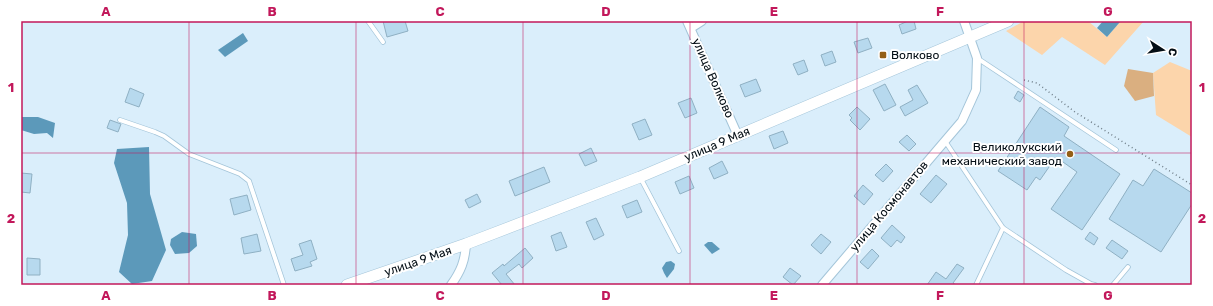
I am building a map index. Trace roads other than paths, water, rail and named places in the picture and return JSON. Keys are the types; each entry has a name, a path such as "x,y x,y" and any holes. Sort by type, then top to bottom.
{"main road":[{"name":"улица 9 Мая","path":"347,285 466,244 640,177 1008,21"}],"street":[{"path":"689,24 702,21"},
{"name":"улица Космонавтов","path":"822,285 962,121 976,90 977,58 968,38 964,21"},
{"name":"улица Волково","path":"689,24 738,136"},
{"name":"улица 9 Мая","path":"451,285 459,274 465,257 466,244"}],"lane":[{"path":"368,21 383,42"},
{"path":"977,58 1116,150"},
{"path":"120,120 164,136 189,154 240,174 249,181 284,285"},
{"path":"945,141 1003,228 1066,270 1095,285"},
{"path":"640,177 679,251"},
{"path":"976,285 1003,228"},
{"path":"1113,285 1128,268"}],"water":[{"path":"1103,21 1120,22 1107,37 1097,28"},
{"path":"243,33 248,41 225,57 218,50"},
{"path":"21,117 38,117 55,123 53,138 47,133 34,134 21,130"},
{"path":"149,147 150,194 166,250 152,281 132,284 119,272 128,235 127,203 114,163 117,149"},
{"path":"182,232 196,234 197,246 189,253 175,254 170,245 171,239"},
{"path":"708,242 712,242 720,249 712,254 704,245"},
{"path":"671,261 675,264 674,269 667,278 662,268 666,262"}],"place":[{"name":"Волково","path":"883,55"},
{"name":"Великолукский механический завод","path":"1070,154"}]}
